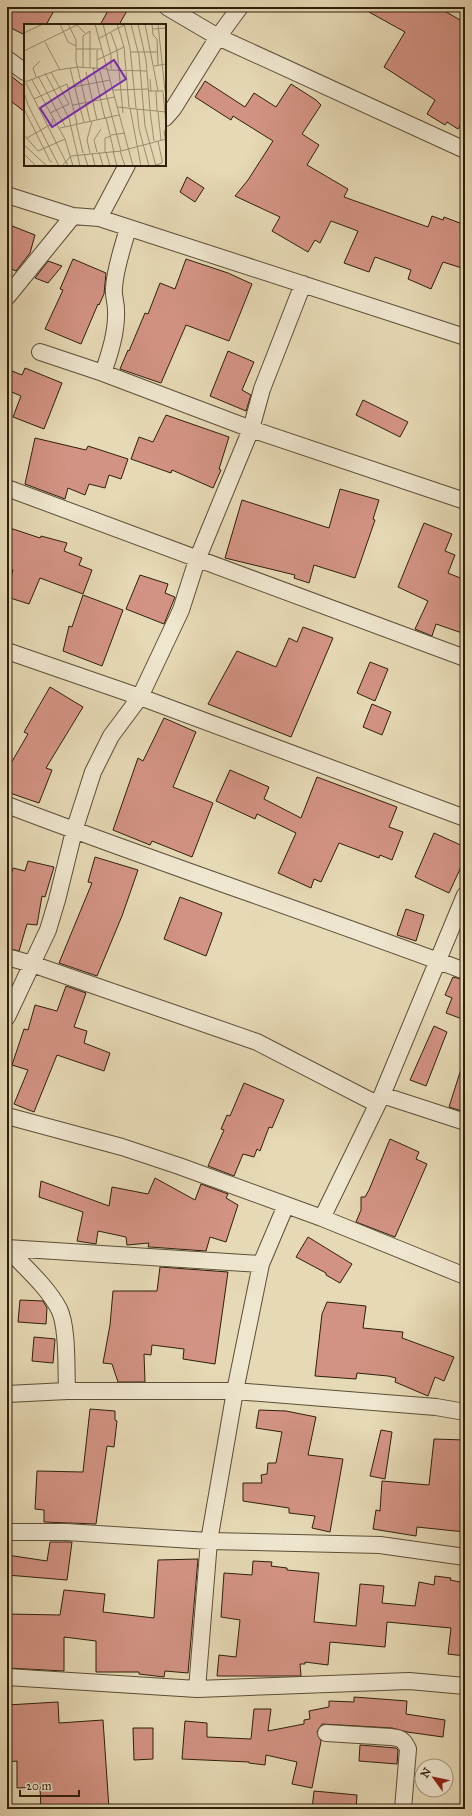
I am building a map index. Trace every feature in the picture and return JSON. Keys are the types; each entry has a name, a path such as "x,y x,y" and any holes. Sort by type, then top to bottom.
{"street":[{"path":"167,7 218,38 465,150"},
{"path":"166,117 173,109 218,38 240,7"},
{"path":"7,59 24,71"},
{"path":"98,218 127,166"},
{"path":"7,195 73,216 98,218 465,337"},
{"path":"7,296 73,216"},
{"path":"103,373 111,351 116,310 114,289 117,268 128,228"},
{"path":"7,1017 48,930 74,831 94,772 111,736 140,697 181,610 197,560 250,429 262,389 303,284"},
{"path":"40,352 103,373 250,429 465,501"},
{"path":"7,488 197,560 465,658"},
{"path":"7,651 140,697 465,818"},
{"path":"7,806 465,971"},
{"path":"322,1218 379,1099 437,960 463,904 465,895"},
{"path":"7,957 32,964 257,1042 379,1099 465,1122"},
{"path":"7,1116 122,1147 322,1218 465,1276"},
{"path":"198,1689 209,1541 235,1391 261,1264 286,1205"},
{"path":"7,1248 261,1264"},
{"path":"7,1248 44,1288 59,1310 65,1336 67,1391"},
{"path":"7,1394 67,1391 235,1391 436,1407 465,1412"},
{"path":"7,1532 66,1532 209,1541 380,1545 465,1557"},
{"path":"7,1677 198,1689 409,1681 465,1686"},
{"path":"326,1734 391,1737 400,1738 405,1741 408,1749 403,1809"}],"building":[{"path":"7,7 56,7 47,24 24,24 24,34 7,26"},
{"path":"110,7 129,7 120,24 101,24"},
{"path":"360,7 438,7 465,23 465,118 458,129 447,122 445,125 427,114 435,100 384,67 405,32"},
{"path":"7,73 24,86 24,111 7,98"},
{"path":"205,81 245,107 254,93 276,107 291,84 316,100 321,105 302,134 319,145 307,165 348,189 344,197 428,227 432,216 443,220 444,217 465,225 465,269 443,262 431,289 408,279 411,270 375,257 369,272 344,263 358,231 331,221 320,243 315,240 308,252 272,231 280,217 235,196 248,180 273,141 233,116 231,120 195,97"},
{"path":"187,177 204,188 195,202 180,192"},
{"path":"7,224 35,235 30,253 16,271 7,267"},
{"path":"73,259 106,273 104,294 99,305 98,304 81,344 45,329 63,290 60,289"},
{"path":"186,259 228,273 252,284 229,341 186,325 161,383 120,369 145,313 148,314 160,283 175,289"},
{"path":"48,261 62,266 48,283 35,278"},
{"path":"228,351 254,362 242,390 251,395 246,411 210,396"},
{"path":"25,368 62,383 44,429 13,417 21,396 7,390 7,369 22,375"},
{"path":"363,400 408,422 400,437 356,415"},
{"path":"166,415 229,437 219,469 221,470 213,488 172,470 171,473 131,459 139,437 153,442"},
{"path":"35,438 86,450 88,446 128,459 121,479 109,475 105,488 89,484 85,495 68,488 65,499 25,484"},
{"path":"340,489 379,500 373,519 375,520 355,578 314,565 309,583 294,578 295,575 225,558 242,500 329,528"},
{"path":"424,523 452,534 445,551 455,555 448,573 465,580 465,634 436,624 432,636 415,629 428,601 398,587"},
{"path":"10,528 40,538 41,536 67,543 64,551 82,558 79,565 92,570 83,594 40,578 29,604 7,597 7,589 13,570 7,568 7,537"},
{"path":"140,575 168,584 165,593 175,597 164,624 126,609"},
{"path":"83,595 123,610 102,666 63,651 69,626 72,627"},
{"path":"303,627 333,638 291,737 208,704 237,651 276,667 289,638 297,642"},
{"path":"370,662 388,669 375,701 357,693"},
{"path":"50,687 83,707 46,768 52,770 39,803 7,792 7,770 28,734 24,732"},
{"path":"372,704 391,712 382,735 363,727"},
{"path":"164,718 196,732 173,787 213,803 192,857 152,841 150,845 113,830 138,758 143,761"},
{"path":"230,770 269,787 264,799 301,818 317,777 397,807 389,827 403,832 392,860 380,855 379,858 339,843 321,882 314,879 311,888 278,873 296,833 257,814 255,819 216,801"},
{"path":"434,833 465,847 465,856 449,893 415,877"},
{"path":"95,857 138,870 122,916 97,976 59,963 92,883 88,882"},
{"path":"28,861 54,867 45,897 42,896 37,925 27,924 19,951 7,948 7,889 13,868 25,871"},
{"path":"180,897 222,913 206,956 164,939"},
{"path":"406,909 424,915 416,941 397,935"},
{"path":"453,977 465,980 465,1020 446,1013 452,998 445,995"},
{"path":"66,986 86,993 74,1027 87,1031 84,1043 110,1053 104,1071 57,1055 34,1112 14,1104 28,1070 12,1065 24,1029 28,1030 35,1005 57,1011"},
{"path":"434,1026 447,1032 426,1086 410,1080"},
{"path":"462,1066 465,1067 465,1112 449,1107"},
{"path":"244,1083 284,1100 272,1128 269,1127 260,1151 257,1149 254,1157 243,1154 234,1176 208,1166 224,1130 221,1129 227,1115 230,1116"},
{"path":"390,1139 419,1152 416,1159 427,1164 395,1237 356,1222 361,1210 361,1197 365,1197 369,1190"},
{"path":"155,1178 195,1200 201,1184 228,1194 226,1198 238,1205 226,1242 210,1237 206,1251 148,1247 149,1243 127,1245 126,1237 98,1231 96,1244 77,1241 83,1212 39,1197 41,1181 109,1206 112,1187 148,1194"},
{"path":"308,1237 352,1264 340,1283 326,1275 326,1273 296,1257"},
{"path":"160,1267 228,1272 215,1364 183,1359 184,1349 152,1345 151,1355 144,1354 145,1382 118,1382 112,1364 103,1363 110,1325 113,1291 157,1291"},
{"path":"20,1300 43,1301 47,1308 46,1324 18,1322"},
{"path":"327,1302 366,1306 363,1328 403,1332 402,1338 454,1357 444,1381 435,1377 428,1396 395,1382 396,1378 388,1376 357,1373 356,1379 315,1376 322,1314"},
{"path":"34,1337 55,1339 53,1363 32,1361"},
{"path":"90,1409 115,1411 115,1420 117,1421 114,1447 107,1446 96,1524 44,1522 44,1510 35,1509 37,1471 83,1472"},
{"path":"259,1410 286,1411 316,1417 308,1455 343,1459 330,1532 312,1528 315,1516 289,1513 289,1508 243,1501 243,1483 262,1483 261,1475 267,1474 268,1463 276,1463 282,1432 256,1428"},
{"path":"381,1430 392,1432 385,1479 370,1476"},
{"path":"434,1439 465,1440 465,1532 417,1527 416,1536 373,1529 376,1510 380,1511 382,1481 429,1485"},
{"path":"50,1542 72,1542 67,1580 7,1575 7,1555 47,1561"},
{"path":"198,1559 188,1673 165,1671 164,1677 139,1674 139,1672 96,1672 96,1641 64,1637 64,1671 7,1668 7,1614 60,1615 64,1590 105,1594 103,1612 154,1618 158,1560"},
{"path":"253,1561 272,1562 271,1566 287,1568 287,1570 319,1573 314,1622 356,1626 360,1584 384,1586 382,1603 415,1606 419,1582 434,1585 435,1576 451,1578 450,1580 465,1583 465,1656 448,1654 451,1628 387,1622 385,1647 330,1642 328,1665 305,1662 305,1664 300,1664 301,1676 217,1676 219,1655 236,1657 240,1620 221,1617 224,1573 252,1575"},
{"path":"354,1697 407,1701 406,1714 445,1720 443,1737 407,1732 392,1728 322,1724 317,1732 321,1741 312,1788 292,1784 297,1762 266,1755 265,1765 249,1762 182,1759 185,1721 207,1723 207,1737 251,1739 254,1709 271,1709 268,1731 304,1724 304,1720 310,1719 309,1711 329,1707 329,1701 354,1702"},
{"path":"58,1702 59,1723 103,1720 109,1809 41,1809 40,1787 17,1788 17,1761 7,1762 7,1705"},
{"path":"133,1728 153,1728 153,1759 134,1760"},
{"path":"360,1745 396,1748 398,1750 397,1764 359,1761"},
{"path":"314,1791 357,1795 356,1809 312,1809"}]}
